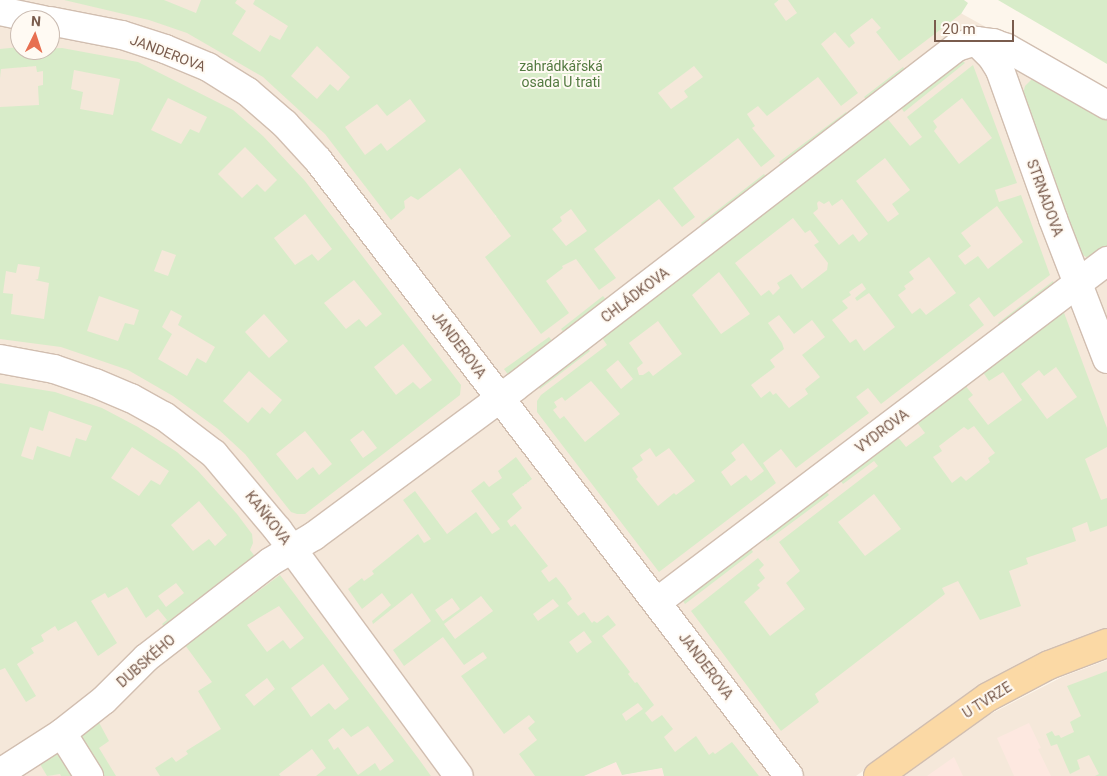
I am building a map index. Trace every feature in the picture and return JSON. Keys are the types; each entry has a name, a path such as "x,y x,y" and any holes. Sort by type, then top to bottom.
{"main road":[{"name":"U TVRZE","path":"878,776 988,697 1049,665 1107,643"}],"street":[{"name":"JANDEROVA","path":"60,24 122,35 165,49 208,67 248,92 285,124 318,160 789,776"},
{"name":"CHLÁDKOVA","path":"292,549 314,536 499,398 957,47 976,41"},
{"path":"976,41 993,43 1007,48 1107,106"},
{"name":"STRNADOVA","path":"976,41 992,57 1000,70 1107,360"},
{"name":"VYDROVA","path":"657,602 1107,261"},
{"name":"KAŇKOVA","path":"0,360 54,369 95,383 164,416 192,436 219,460 278,530 459,776"},
{"name":"DUBSKÉHO","path":"0,773 62,733 104,700 146,658 270,562 292,549"},
{"path":"62,733 89,776"}],"shaded area":[{"path":"0,0 417,0 487,88 365,186 371,193 456,126 496,217 779,0 937,0 1107,94 1107,629 1033,658 1007,671 961,698 856,776 664,776 662,768 622,775 616,762 584,776 281,776 279,774 274,776 0,776"},
{"path":"1107,660 1107,776 902,776 981,719 1062,677"},
{"path":"1029,723 1041,748 1038,749 1051,776 1014,776 997,738"},
{"path":"954,757 963,776 927,776"},
{"path":"616,762 623,775 662,768 664,776 584,776"}],"green space":[{"name":"zahrádkářská osada U trati","path":"64,0 164,0 196,13 201,0 237,0 235,3 246,11 232,34 260,52 270,35 280,40 288,26 253,4 255,0 779,0 774,4 786,21 797,13 788,0 964,0 968,3 961,14 899,61 876,32 881,28 872,18 850,35 855,43 849,48 835,32 821,44 858,93 841,106 818,77 767,116 758,106 747,114 755,126 752,128 775,156 761,167 738,138 673,188 695,217 682,227 659,199 594,249 616,278 599,290 576,259 562,266 563,268 546,281 569,313 541,334 485,257 511,236 460,168 418,200 411,196 404,201 405,208 391,220 325,134 263,77 187,33 149,20","holes":["317,46 350,77 338,91 330,84 317,99 291,76","694,66 703,77 684,91 688,97 671,109 658,93","410,99 426,121 387,151 381,143 365,155 345,127 377,104 387,116","571,209 587,231 566,246 552,229 562,221 560,217"]},
{"path":"998,0 1107,0 1107,64 1070,42"},
{"path":"10,48 10,60 60,60 60,48 62,48 138,62 233,110 263,136 305,181 461,385 460,395 305,514 297,514 291,512 245,454 218,429 173,396 128,370 61,347 0,339 0,107 39,105 38,86 43,85 43,71 37,72 36,66 1,69 0,78 0,49","holes":["74,70 120,79 113,115 80,109 83,92 71,89","168,98 207,117 199,133 190,129 181,144 151,130","245,147 277,180 265,192 257,184 242,198 218,174","305,214 332,249 318,261 312,254 295,265 274,238","162,250 176,255 168,276 154,271","18,264 40,267 38,279 35,280 49,283 44,319 11,314 13,294 3,293 6,271 16,273","354,280 382,314 366,327 359,319 346,329 324,303","99,296 139,310 134,325 125,323 118,341 87,331","171,310 182,316 178,325 215,347 206,363 197,358 187,376 158,359 172,334 162,327","264,314 288,341 269,358 245,332","403,344 432,380 420,389 413,382 396,395 374,367","249,371 282,400 270,414 262,407 248,423 223,401","363,430 377,448 363,458 350,440","305,431 332,464 319,475 313,467 297,480 276,454"]},
{"path":"961,59 965,63 904,112 900,106"},
{"path":"973,65 1017,183 995,190 999,202 1021,195 1050,275 994,317 979,297 969,305 984,325 881,404 868,388 856,397 869,413 796,468 781,449 763,463 776,483 659,572 537,412 537,401 541,395 607,345 600,335 886,117 910,146 922,137 907,117","holes":["962,98 992,138 959,164 934,131 937,127 933,121","885,158 910,190 892,204 899,214 888,222 856,181","842,199 868,234 859,242 853,234 839,245 813,213 818,209 817,203 819,201 824,204 829,201 832,206","997,206 1023,242 988,269 978,256 965,265 958,256 971,246 961,233","793,218 805,233 810,230 819,242 814,245 828,263 827,270 802,289 791,274 777,283 780,288 773,295 769,290 761,296 735,263","929,257 956,293 926,315 920,308 912,314 898,295 906,289 904,286 914,279 909,272","719,272 750,314 721,334 692,295","862,283 866,289 855,298 857,301 869,293 895,327 864,351 856,339 850,343 832,320 848,308 842,301 851,295 849,292","779,315 794,334 812,320 825,337 802,355 820,377 805,389 808,394 789,408 776,393 773,395 770,391 761,398 751,385 775,367 770,360 784,349 768,323","658,321 682,354 653,376 649,371 639,375 637,368 643,363 629,343","618,360 633,379 621,389 606,370","591,381 620,414 585,442 564,416 560,419 553,410 557,407 554,402 562,397 565,401","743,443 764,471 751,481 746,475 731,486 721,472 736,460 731,453","650,448 656,457 669,448 695,481 676,495 674,493 658,506 636,479 638,477 632,468 643,460 640,455"]},
{"path":"903,67 906,71 868,102 864,97"},
{"path":"1032,79 1107,117 1107,248 1089,259 1080,253 1023,94 1025,86"},
{"path":"846,112 850,116 783,167 779,162"},
{"path":"764,174 767,178 704,228 701,223"},
{"path":"1053,281 1055,287 1002,327 998,323"},
{"path":"603,296 607,301 565,334 561,329"},
{"path":"1063,310 1107,428 1107,447 1085,459 1101,500 1107,498 1107,526 1090,532 1087,522 1072,528 1076,541 1026,558 1028,564 1009,571 1021,606 980,620 958,581 942,588 945,594 815,694 819,702 781,731 691,611 758,558 764,565 759,570 765,578 757,585 760,588 744,602 770,636 805,609 786,583 800,571 779,542 878,466 874,461 843,484 839,479 897,436 906,447 925,433 916,421 964,384 973,395 968,399 988,425 1022,400 1003,372 989,381 982,371","holes":["1056,367 1077,397 1047,419 1021,384 1039,370 1044,376","974,426 995,453 988,458 990,462 966,481 961,476 952,483 933,457 942,451 939,446 964,427 968,430","874,494 901,529 865,556 838,522"]},
{"path":"549,337 553,342 509,376 504,369"},
{"path":"586,346 590,351 540,389 536,383"},
{"path":"0,383 55,392 102,408 138,427 177,452 198,471 237,514 252,534 253,543 250,550 257,559 167,631 162,624 167,620 158,609 146,618 127,587 108,598 105,593 91,601 117,643 98,656 76,621 58,631 55,626 41,635 44,641 31,648 34,653 17,664 36,696 26,702 5,668 0,670","holes":["49,411 92,426 86,441 76,438 70,457 37,446 33,460 21,456 30,427 43,431","132,447 169,471 160,485 151,480 139,496 111,478","199,501 227,535 215,546 209,539 193,551 171,525","176,583 184,593 166,607 158,596"]},
{"path":"516,457 532,479 512,494 522,508 507,521 511,527 515,524 548,566 541,571 549,582 556,577 565,588 572,599 567,603 578,616 584,612 592,623 594,621 597,623 608,615 616,625 602,636 630,672 628,674 635,683 637,682 654,705 645,713 652,722 662,715 673,729 664,737 675,752 696,736 709,755 713,752 715,754 732,742 759,776 664,776 662,768 622,775 616,762 584,776 535,776 519,754 537,740 528,728 535,722 529,715 504,734 461,676 487,658 483,652 464,665 443,637 404,666 393,650 431,621 412,593 373,624 372,621 391,605 382,593 362,609 348,589 362,578 364,581 374,574 372,571 418,534 424,543 431,539 403,500 415,491 447,534 476,512 492,534 500,529 471,491 484,481 489,487 502,478 498,471","holes":["481,596 493,611 455,639 444,624","452,598 460,609 443,621 435,610","553,599 559,606 538,621 533,614","584,631 592,642 577,653 569,642","638,703 643,709 626,721 622,714"]},
{"path":"826,491 829,495 767,541 764,537"},
{"path":"750,547 753,552 685,604 682,599"},
{"path":"280,575 431,776 316,776 326,768 312,749 279,774 281,776 160,776 155,768 172,757 176,762 188,754 186,751 221,729 198,691 212,682 185,645","holes":["279,606 304,638 290,649 283,640 267,652 247,625","323,664 349,699 335,710 329,703 311,717 291,688","267,678 275,689 254,706 245,695","368,726 394,761 380,771 375,763 358,775 338,747 334,750 328,740 343,728 351,737"]},
{"path":"1107,671 1107,776 1095,776 1099,774 1089,755 1077,760 1080,769 1070,774 1057,744 1051,746 1046,734 1052,731 1055,736 1059,735 1061,738 1074,732 1070,722 1081,716 1067,686"},
{"path":"96,717 109,741 99,748 116,776 102,776 79,741 82,729"},
{"path":"58,751 76,776 61,776 60,774 47,776 37,759"}]}
